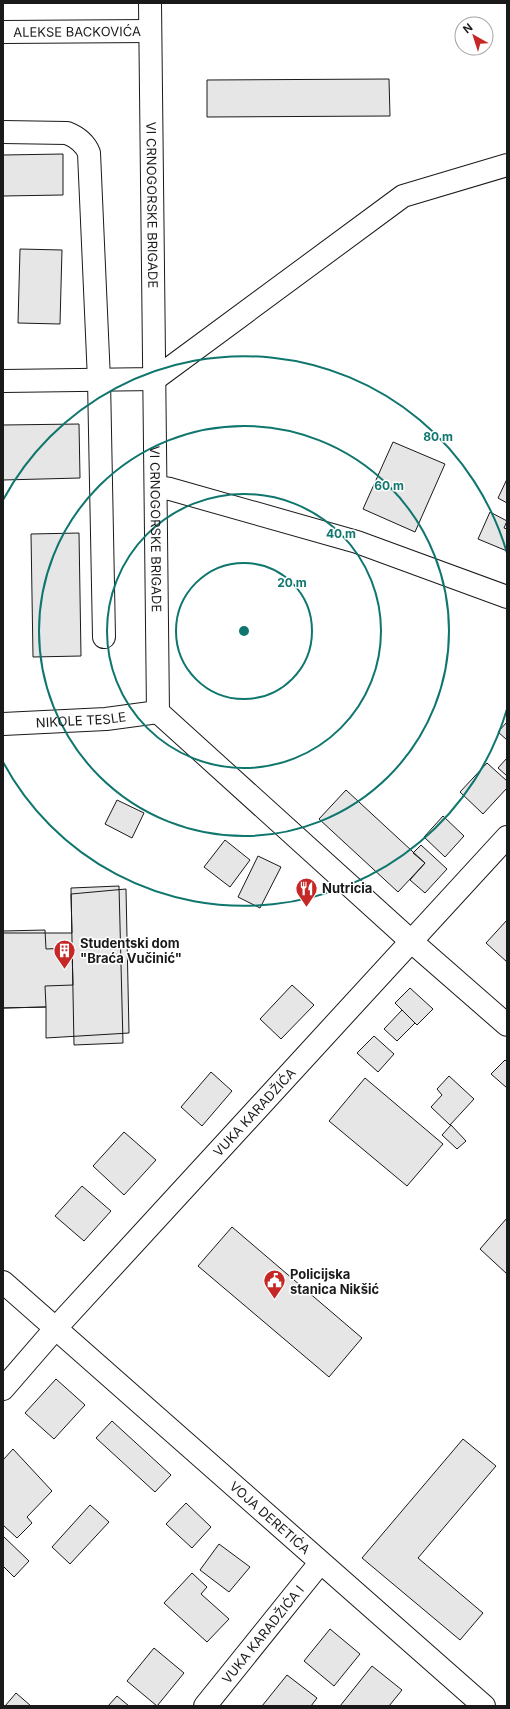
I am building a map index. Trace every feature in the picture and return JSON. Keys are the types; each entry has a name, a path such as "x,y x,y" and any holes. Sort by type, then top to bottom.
{"street":[{"name":"VI CRNOGORSKE BRIGADE","path":"150,3 158,712"},
{"name":"ALEKSE BACKOVIĆA","path":"3,32 150,31"},
{"path":"3,132 67,133 75,136 86,147 89,153 99,380 104,637"},
{"path":"3,381 155,379 403,196 507,165"},
{"path":"156,487 357,542 507,597"},
{"path":"158,712 507,1026"},
{"name":"NIKOLE TESLE","path":"3,724 106,719 158,712"},
{"name":"VUKA KARADŽIĆA","path":"3,1389 55,1329 507,837"},
{"name":"VOJA DERETIĆA","path":"3,1282 484,1706"},
{"name":"VUKA KARADŽIĆA I","path":"205,1706 320,1563"}],"building":[{"path":"389,79 390,116 207,117 207,80"},
{"path":"63,154 63,195 3,196 3,155"},
{"path":"20,249 62,250 60,324 18,323"},
{"path":"79,424 80,478 3,480 3,425"},
{"path":"393,442 445,464 415,532 363,509"},
{"path":"507,479 507,503 498,498"},
{"path":"490,512 507,521 504,528 507,529 507,551 478,539"},
{"path":"79,533 81,656 33,657 31,534"},
{"path":"507,722 507,740 498,732"},
{"path":"507,758 507,776 498,768"},
{"path":"487,763 507,781 507,788 483,814 460,792"},
{"path":"346,790 425,863 398,892 319,819"},
{"path":"117,800 144,813 132,838 105,824"},
{"path":"443,816 464,836 445,857 424,837"},
{"path":"225,840 250,860 230,887 204,867"},
{"path":"421,845 447,869 425,893 410,880 425,863 413,853"},
{"path":"258,856 281,867 260,908 238,897"},
{"path":"119,886 123,1043 74,1045 71,888"},
{"name":"Studentski dom \"Braća Vučinić\"","path":"126,889 129,1033 46,1038 46,1007 3,1008 3,933 72,933 71,894"},
{"path":"507,920 507,962 486,943"},
{"path":"45,930 46,949 72,948 73,985 45,986 46,1007 3,1008 3,931"},
{"path":"292,985 314,1005 281,1039 260,1019"},
{"path":"410,988 433,1009 417,1025 395,1003"},
{"path":"402,1010 415,1023 397,1041 384,1029"},
{"path":"374,1036 394,1054 378,1072 357,1053"},
{"path":"505,1060 507,1062 507,1088 491,1074"},
{"path":"211,1072 232,1091 202,1126 181,1107"},
{"path":"449,1076 474,1099 450,1125 431,1107 442,1095 437,1089"},
{"path":"365,1078 443,1144 407,1186 329,1121"},
{"path":"451,1125 466,1141 457,1149 442,1135"},
{"path":"124,1132 156,1160 124,1195 93,1166"},
{"path":"82,1186 111,1211 84,1241 55,1216"},
{"path":"507,1218 507,1274 480,1249"},
{"path":"232,1227 362,1338 329,1377 198,1266"},
{"path":"56,1379 85,1405 54,1439 25,1413"},
{"path":"112,1421 171,1475 155,1492 96,1438"},
{"path":"463,1439 496,1466 418,1558 483,1613 460,1640 362,1558"},
{"path":"13,1449 52,1491 27,1517 32,1523 17,1538 3,1525 3,1460"},
{"path":"186,1503 211,1527 192,1548 166,1524"},
{"path":"90,1505 109,1522 70,1564 52,1547"},
{"path":"3,1536 29,1561 14,1577 4,1567 3,1569"},
{"path":"219,1544 250,1567 229,1592 200,1570"},
{"path":"192,1573 207,1587 201,1594 229,1619 207,1642 164,1603"},
{"path":"330,1629 360,1654 334,1686 304,1661"},
{"path":"154,1648 184,1673 157,1706 127,1681"},
{"path":"372,1666 402,1690 389,1706 340,1706"},
{"path":"287,1675 317,1698 311,1706 262,1706"},
{"path":"16,1693 31,1706 5,1706"},
{"path":"117,1696 129,1706 108,1706"}],"place":[{"name":"Nutricia","path":"306,908"},
{"name":"Studentski dom \"Braća Vučinić\"","path":"65,970"},
{"name":"Policijska stanica Nikšić","path":"275,1300"}]}
